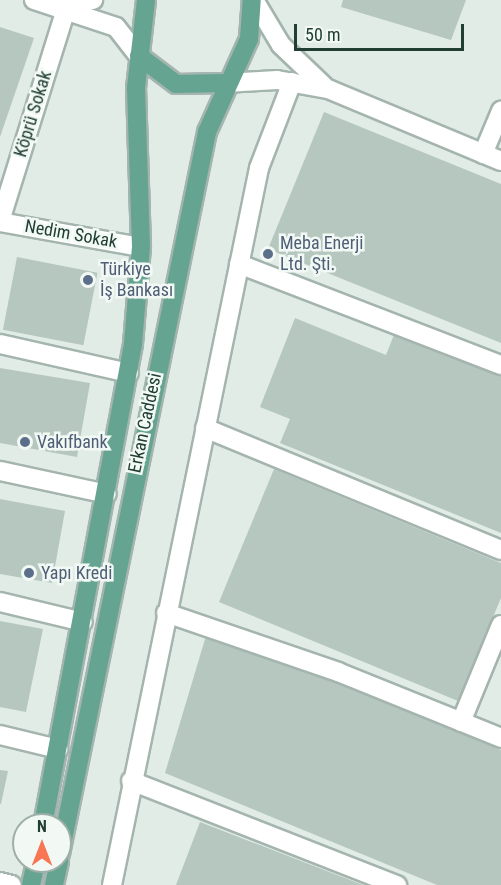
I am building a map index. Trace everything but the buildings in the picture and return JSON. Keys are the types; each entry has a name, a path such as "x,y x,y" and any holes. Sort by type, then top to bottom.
{"main road":[{"name":"Erkan Caddesi","path":"45,813 129,373 141,247 139,56 146,0"},
{"name":"Erkan Caddesi","path":"68,813 194,191 225,82 249,39 253,0"},
{"path":"139,56 176,84 225,82"}],"street":[{"path":"34,0 68,3 93,0"},
{"path":"253,0 281,45 328,89"},
{"path":"68,3 123,32 139,56"},
{"name":"Köprü Sokak","path":"0,221 68,3"},
{"path":"225,82 292,82 328,89 501,161"},
{"path":"112,885 131,781 259,168 292,82"},
{"path":"483,154 501,111"},
{"name":"Nedim Sokak","path":"0,221 141,247"},
{"path":"239,264 501,365"},
{"path":"0,344 129,373"},
{"path":"205,428 501,550"},
{"path":"0,471 107,494"},
{"path":"0,602 82,622"},
{"path":"166,613 501,738"},
{"path":"460,722 501,625"},
{"path":"0,735 58,749"},
{"path":"131,781 398,885"},
{"path":"0,882 12,885"}],"place":[{"name":"Meba Enerji Ltd. Şti.","path":"268,254"},
{"name":"Türkiye İş Bankası","path":"88,280"},
{"name":"Vakıfbank","path":"25,442"},
{"name":"Yapı Kredi","path":"29,573"}]}
